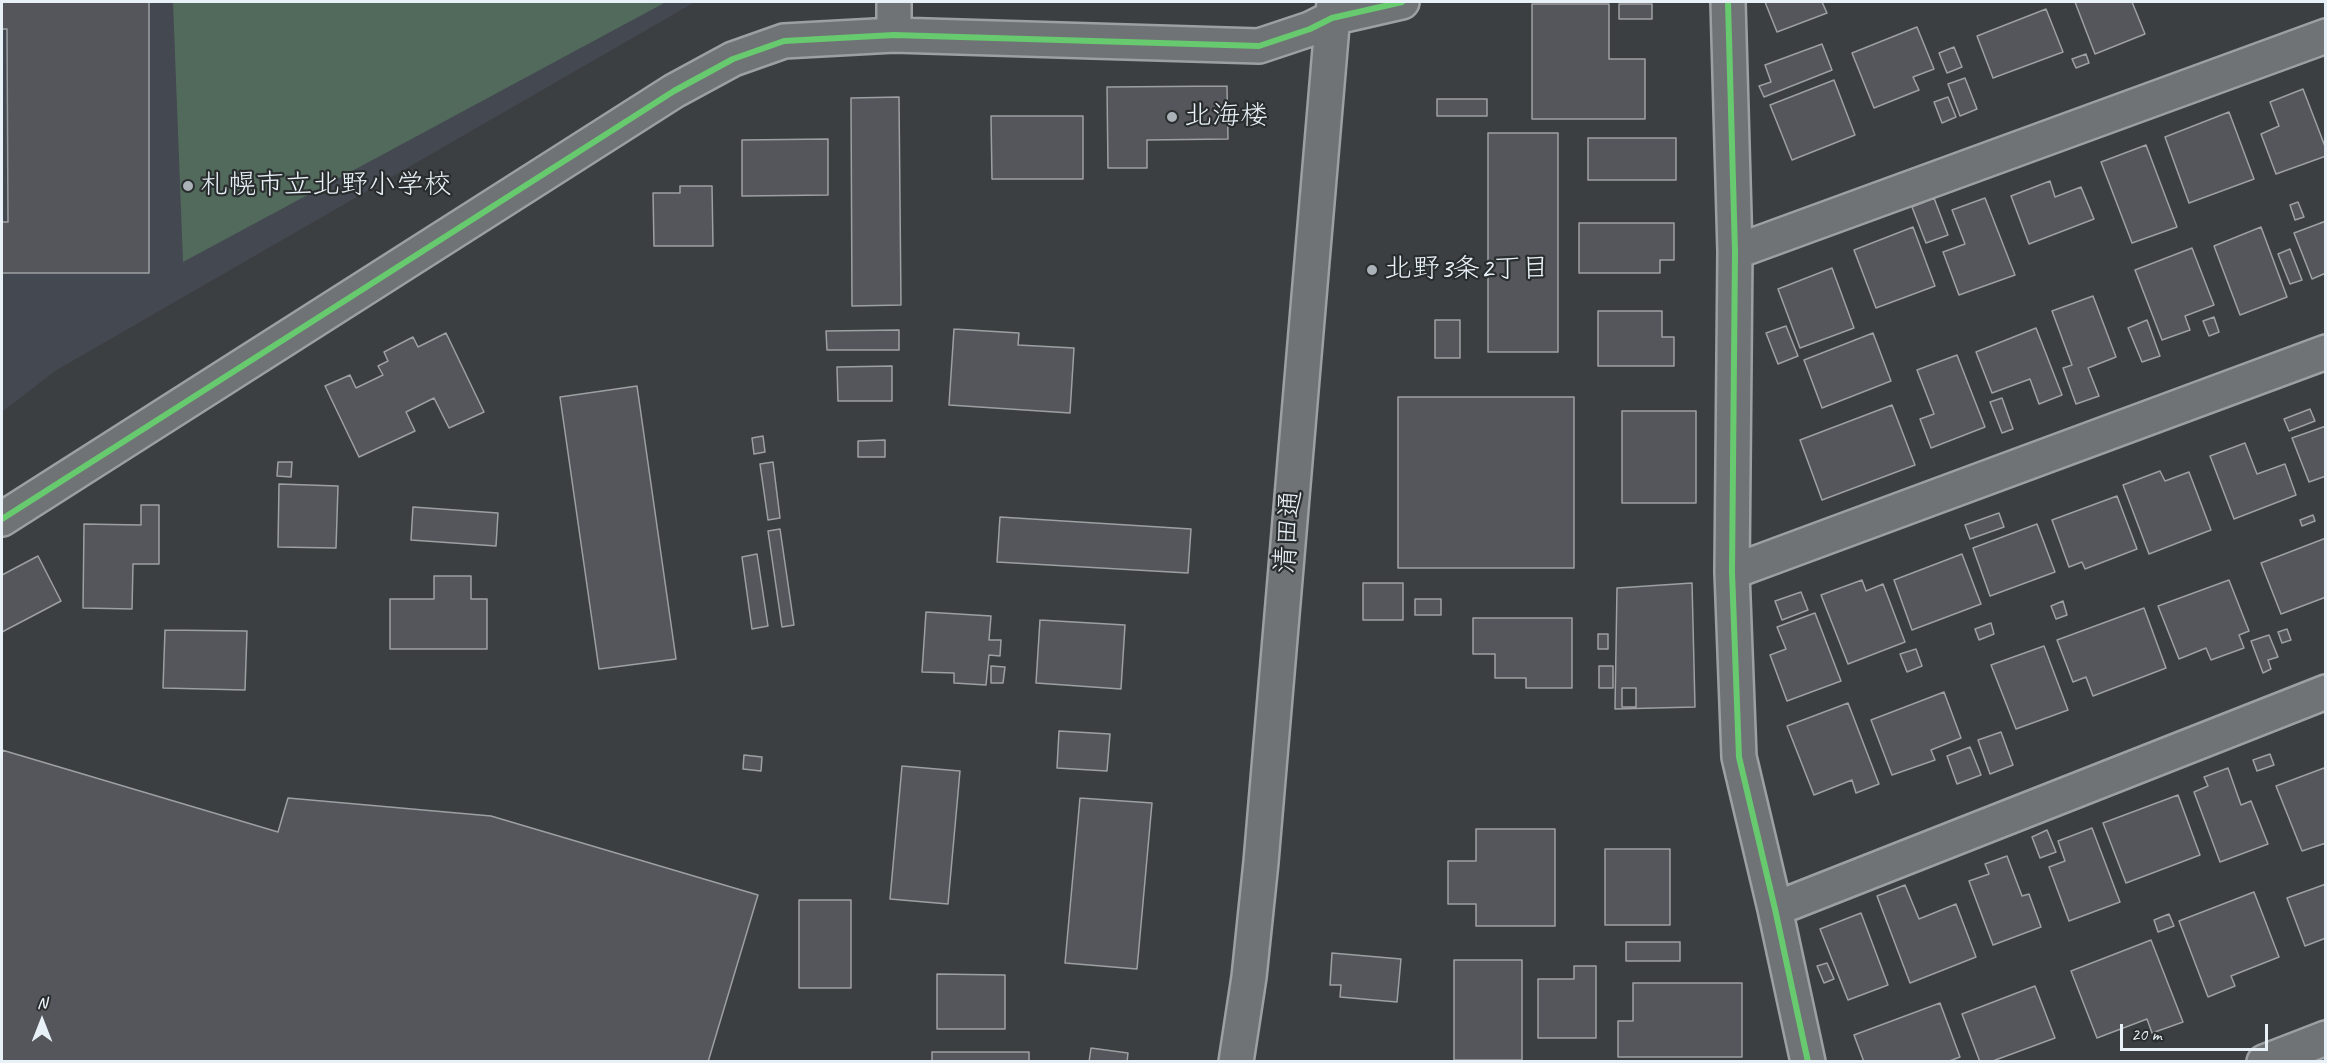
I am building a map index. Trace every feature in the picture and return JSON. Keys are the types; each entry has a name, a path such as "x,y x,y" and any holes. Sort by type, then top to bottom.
{"street":[{"path":"894,2 894,35"},
{"path":"2,519 674,91 733,59 784,41 894,35 1259,46 1310,29 1333,10 1402,2"},
{"path":"1728,2 1735,252 1732,572 1739,757 1808,1062"},
{"name":"清田通","path":"1236,1062 1249,977 1262,851 1333,10"},
{"path":"1735,252 2325,36"},
{"path":"1732,572 2325,352"},
{"path":"1775,909 2325,692"},
{"path":"2264,1062 2325,1038"}],"shaded area":[{"name":"札幌市立北野小学校","path":"2,2 695,2 55,371 2,412"}],"green space":[{"path":"173,2 666,2 183,262"}],"building":[{"path":"2,2 149,2 149,273 2,273 2,222 8,222 7,29 2,29"},
{"path":"1765,2 1822,2 1827,13 1777,32"},
{"path":"2075,2 2132,2 2145,34 2095,54"},
{"path":"1532,4 1609,4 1609,59 1645,59 1645,119 1532,119"},
{"path":"1619,4 1652,4 1652,19 1619,19"},
{"path":"2046,9 2063,52 1993,78 1977,36"},
{"path":"1917,27 1934,69 1913,77 1919,90 1874,108 1852,53"},
{"path":"1822,44 1832,70 1764,97 1759,86 1771,82 1765,65"},
{"path":"1954,47 1962,67 1947,73 1939,53"},
{"path":"2086,54 2089,63 2076,68 2072,59"},
{"path":"1965,78 1977,109 1960,116 1948,84"},
{"path":"1834,80 1855,135 1792,160 1770,105"},
{"path":"1227,86 1228,139 1147,140 1147,168 1108,168 1107,87"},
{"path":"2303,89 2326,149 2326,156 2276,174 2261,134 2279,126 2270,102"},
{"path":"899,97 901,305 852,306 851,98"},
{"path":"1948,97 1956,117 1942,123 1934,102"},
{"path":"1437,99 1487,99 1487,116 1437,116"},
{"path":"2229,112 2254,179 2189,203 2165,137"},
{"path":"991,116 1083,116 1083,179 992,179"},
{"path":"1488,133 1558,133 1558,352 1488,352"},
{"path":"1588,138 1676,138 1676,180 1588,180"},
{"path":"828,139 828,195 742,196 742,140"},
{"path":"2146,145 2177,227 2132,243 2101,162"},
{"path":"2050,181 2055,197 2081,187 2094,219 2029,244 2011,196"},
{"path":"680,186 712,186 713,246 654,246 653,193 680,193"},
{"path":"1934,198 1948,235 1926,243 1912,207"},
{"path":"1985,198 2015,275 1959,295 1943,252 1965,244 1952,210"},
{"path":"2298,202 2304,217 2295,220 2290,205"},
{"path":"2326,221 2326,273 2312,279 2294,233"},
{"path":"1579,223 1674,223 1674,260 1660,260 1660,273 1579,273"},
{"path":"1913,227 1935,286 1876,308 1854,250"},
{"path":"2261,227 2287,297 2240,315 2214,246"},
{"path":"2192,248 2214,305 2185,316 2190,330 2162,340 2135,270"},
{"path":"2290,249 2302,280 2290,284 2278,254"},
{"path":"1832,268 1854,328 1800,348 1778,289"},
{"path":"2093,296 2116,357 2088,368 2099,396 2076,404 2063,368 2072,365 2052,311"},
{"path":"1598,311 1662,311 1662,337 1674,337 1674,366 1598,366"},
{"path":"2214,317 2219,332 2209,336 2203,321"},
{"path":"1435,320 1460,320 1460,358 1435,358"},
{"path":"2147,320 2160,356 2142,362 2128,328"},
{"path":"1786,326 1798,356 1778,364 1766,333"},
{"path":"2036,328 2062,395 2039,404 2030,379 1992,393 1976,352"},
{"path":"954,329 1019,333 1018,345 1074,348 1070,413 949,405"},
{"path":"899,330 899,350 827,350 826,331"},
{"path":"446,333 484,412 449,428 434,398 406,412 415,431 359,457 325,386 350,375 356,388 383,375 378,366 388,361 384,352 413,337 418,347"},
{"path":"1873,333 1891,381 1822,408 1804,360"},
{"path":"1957,355 1985,427 1931,448 1920,419 1934,414 1917,370"},
{"path":"892,366 892,401 838,401 837,367"},
{"path":"637,386 676,659 599,669 560,397"},
{"path":"1398,397 1574,397 1574,568 1398,568"},
{"path":"2002,398 2013,429 2002,433 1990,402"},
{"path":"1892,405 1915,465 1822,500 1800,440"},
{"path":"2310,409 2315,421 2289,431 2284,419"},
{"path":"1622,411 1696,411 1696,503 1622,503"},
{"path":"2326,426 2326,476 2309,482 2292,438"},
{"path":"763,436 765,452 754,454 752,438"},
{"path":"885,440 885,457 858,457 858,441"},
{"path":"2245,443 2257,474 2285,464 2296,495 2234,519 2210,456"},
{"path":"278,462 292,462 291,477 277,476"},
{"path":"773,462 780,518 768,520 760,464"},
{"path":"2160,471 2165,481 2189,472 2211,530 2149,554 2123,485"},
{"path":"279,484 338,486 336,548 278,547"},
{"path":"2117,496 2137,549 2085,569 2082,562 2069,567 2052,520"},
{"path":"141,505 159,505 159,564 133,564 132,609 83,608 84,524 141,525"},
{"path":"413,507 498,513 496,546 411,540"},
{"path":"1999,513 2004,527 1970,539 1965,525"},
{"path":"2313,515 2315,521 2302,526 2300,520"},
{"path":"1000,517 1191,529 1188,573 997,562"},
{"path":"2037,524 2055,572 1990,596 1973,548"},
{"path":"780,529 794,625 782,627 768,531"},
{"path":"2326,538 2326,597 2281,614 2261,563"},
{"path":"757,554 768,626 752,629 742,557"},
{"path":"1962,554 1981,604 1912,630 1894,580"},
{"path":"38,556 61,601 2,632 2,575"},
{"path":"434,576 471,576 471,599 487,599 487,649 390,649 390,599 434,599"},
{"path":"1862,580 1866,591 1883,584 1905,642 1848,664 1821,595"},
{"path":"2229,580 2249,631 2239,635 2244,648 2211,660 2206,648 2179,659 2158,606"},
{"path":"1363,583 1403,583 1403,620 1363,620"},
{"path":"1692,583 1695,707 1615,709 1617,588"},
{"path":"1801,592 1808,610 1782,620 1775,601"},
{"path":"1415,599 1441,599 1441,615 1415,615"},
{"path":"2063,601 2067,615 2056,619 2051,606"},
{"path":"2144,608 2166,668 2093,696 2086,677 2073,682 2057,640"},
{"path":"926,612 991,616 989,640 1001,640 1000,656 989,655 986,685 954,683 954,673 922,672"},
{"path":"1815,613 1841,681 1787,701 1770,655 1786,649 1777,627"},
{"path":"1473,618 1572,618 1572,688 1526,688 1526,678 1495,678 1495,654 1473,654"},
{"path":"1040,620 1125,625 1121,689 1036,683"},
{"path":"1991,623 1994,634 1979,640 1975,629"},
{"path":"2287,629 2291,640 2282,643 2278,632"},
{"path":"165,630 247,631 245,690 163,688"},
{"path":"1598,634 1608,634 1608,649 1598,649"},
{"path":"2269,635 2278,657 2268,660 2271,669 2263,673 2251,641"},
{"path":"2044,646 2068,710 2016,729 1991,665"},
{"path":"1916,649 1922,666 1907,672 1900,654"},
{"path":"991,666 1005,667 1003,683 991,683"},
{"path":"1599,666 1613,666 1613,688 1599,688"},
{"path":"1622,688 1636,688 1636,707 1622,707"},
{"path":"1944,692 1961,738 1931,750 1935,760 1892,775 1871,720"},
{"path":"1848,703 1879,784 1856,793 1852,780 1814,795 1787,726"},
{"path":"1059,731 1110,734 1107,771 1057,768"},
{"path":"2001,732 2013,765 1990,774 1978,740"},
{"path":"1970,747 1981,775 1957,784 1947,756"},
{"path":"2,750 278,832 288,798 491,816 758,895 708,1062 2,1062"},
{"path":"2270,754 2274,765 2257,771 2253,760"},
{"path":"744,755 762,757 761,771 743,769"},
{"path":"902,766 960,771 948,904 890,899"},
{"path":"2228,768 2241,805 2251,801 2268,844 2220,862 2194,792 2208,786 2204,777"},
{"path":"2324,768 2326,773 2326,843 2302,851 2276,786"},
{"path":"2178,795 2200,855 2126,883 2103,823"},
{"path":"1080,798 1152,803 1137,969 1065,963"},
{"path":"2092,828 2120,902 2069,921 2049,867 2065,861 2058,841"},
{"path":"1476,829 1555,829 1555,926 1476,926 1476,904 1448,904 1448,861 1476,861"},
{"path":"2047,830 2056,852 2040,858 2032,837"},
{"path":"1605,849 1670,849 1670,925 1605,925"},
{"path":"2007,856 2022,896 2029,894 2041,927 1993,945 1969,881 1989,874 1985,864"},
{"path":"2326,884 2326,938 2305,946 2287,898"},
{"path":"1905,885 1919,919 1956,904 1976,957 1910,983 1877,896"},
{"path":"2254,892 2279,957 2231,976 2235,986 2208,997 2179,921"},
{"path":"799,900 851,900 851,988 799,988"},
{"path":"1861,913 1888,985 1848,1000 1820,929"},
{"path":"2169,914 2174,926 2158,932 2154,920"},
{"path":"2151,940 2183,1022 2152,1033 2147,1019 2097,1038 2071,971"},
{"path":"1626,942 1680,942 1680,961 1626,961"},
{"path":"1332,953 1401,959 1397,1002 1340,997 1341,985 1330,985"},
{"path":"1454,960 1522,960 1522,1060 1454,1060"},
{"path":"1827,963 1834,979 1824,983 1817,966"},
{"path":"1574,966 1596,966 1596,1038 1538,1038 1538,979 1574,979"},
{"path":"937,974 1005,975 1005,1029 937,1029"},
{"path":"1633,983 1742,983 1742,1057 1618,1057 1618,1021 1633,1021"},
{"path":"2035,986 2055,1038 1990,1062 1980,1062 1962,1014"},
{"path":"1940,1003 1960,1057 1947,1062 1864,1062 1854,1035"},
{"path":"1091,1048 1128,1053 1127,1062 1089,1062"},
{"path":"932,1052 1029,1052 1029,1062 932,1062"}],"cycle path":[{"path":"2,519 674,91 733,59 784,41 894,35 1259,46 1310,29 1332,18 1402,2"},
{"path":"1728,2 1735,252 1732,572 1739,757 1808,1062"}],"place":[{"name":"北海楼","path":"1172,117"},
{"name":"札幌市立北野小学校","path":"188,186"},
{"name":"北野3条2丁目","path":"1372,270"}]}
